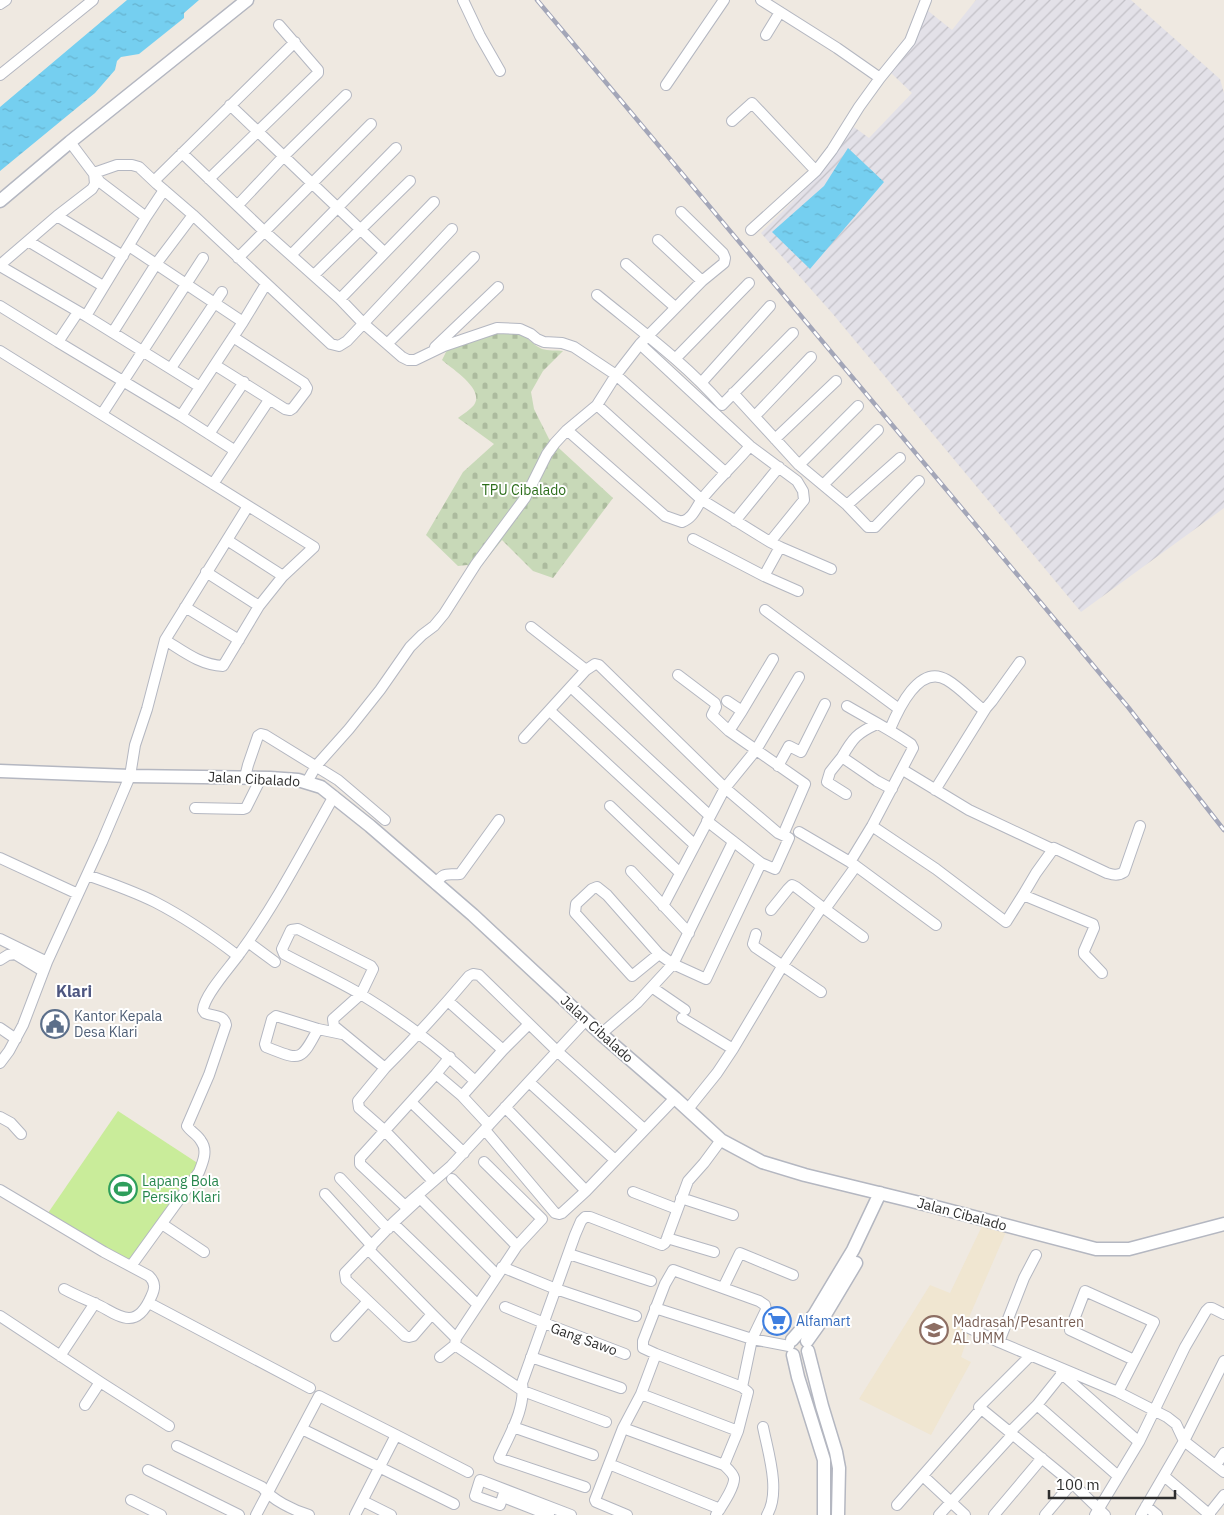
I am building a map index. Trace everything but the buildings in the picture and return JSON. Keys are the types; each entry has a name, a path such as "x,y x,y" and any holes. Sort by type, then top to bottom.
{"street":[{"path":"0,4 6,0"},
{"path":"0,75 93,0"},
{"path":"0,201 246,0"},
{"path":"464,0 480,36 500,71"},
{"path":"666,84 724,0"},
{"path":"761,0 837,48 880,78"},
{"path":"751,230 816,171 832,150 859,107 910,41 926,0"},
{"path":"766,35 780,12"},
{"path":"209,179 318,73 318,70 280,25"},
{"path":"154,181 295,42"},
{"path":"238,205 284,156 346,95"},
{"path":"732,121 752,103 816,171"},
{"path":"230,106 384,252"},
{"path":"238,258 371,124"},
{"path":"70,142 108,188 146,217"},
{"path":"290,255 396,148"},
{"path":"182,152 265,232 340,299 363,323 408,360 415,360 430,351 498,287"},
{"path":"94,173 116,165 139,167 335,346 339,346 347,341 452,229"},
{"path":"94,173 95,184 92,189 57,216 0,266 113,332 200,387"},
{"path":"314,275 410,181"},
{"path":"58,342 103,286 164,190"},
{"path":"340,299 434,202"},
{"path":"311,774 366,708 410,647 434,626 444,614 476,564 525,498 547,454 555,443 567,430 597,405 616,375 643,340 702,281 724,263 725,258 723,254 681,212"},
{"path":"113,332 156,264 192,215"},
{"path":"57,216 123,256"},
{"path":"658,240 702,281"},
{"path":"28,241 103,286"},
{"path":"129,246 243,322"},
{"path":"387,344 474,257"},
{"path":"102,414 203,258"},
{"path":"626,264 675,307"},
{"path":"676,358 749,283"},
{"path":"181,416 266,284"},
{"path":"170,368 222,292"},
{"path":"597,295 750,446 797,481 804,491 804,500 770,542"},
{"path":"0,306 234,450"},
{"path":"702,382 770,306"},
{"path":"430,351 497,328 520,329 544,342 562,343 574,347 616,375 726,473"},
{"path":"718,414 722,404 793,333"},
{"path":"215,365 284,409 290,410 306,391 306,385 233,337"},
{"path":"643,340 676,358 722,404"},
{"path":"0,351 314,546 282,576 259,606 223,666 211,665 194,658 164,640"},
{"path":"755,416 811,357"},
{"path":"775,439 836,381"},
{"path":"209,434 244,382"},
{"path":"733,393 799,465 847,505 868,527 875,527 919,481"},
{"path":"213,484 269,400"},
{"path":"597,405 702,500 770,542 831,570"},
{"path":"799,465 858,406"},
{"path":"567,430 665,516 677,522 686,520 693,514 702,500 750,446"},
{"path":"823,485 878,430"},
{"path":"847,505 900,458"},
{"path":"735,521 779,466"},
{"path":"0,1063 16,1040 27,1017 45,967 130,776 136,745 164,640 248,506"},
{"path":"227,540 282,576"},
{"path":"693,540 798,591"},
{"path":"764,576 780,547"},
{"path":"206,572 259,606"},
{"path":"185,607 239,640"},
{"path":"765,610 899,709"},
{"path":"531,627 586,670"},
{"path":"729,731 773,659"},
{"path":"935,790 986,708 1020,662"},
{"path":"524,738 586,670 595,664 599,665 725,788 778,833 789,838 775,869 761,863 733,842 571,687"},
{"path":"678,676 715,703 716,707 712,715 729,731 805,784 783,835"},
{"path":"890,729 899,709 911,690 926,678 937,677 947,679 981,708 986,708"},
{"path":"664,906 725,788 756,750 799,678"},
{"path":"727,701 742,712"},
{"path":"778,766 789,746 801,752 825,704"},
{"path":"692,1104 733,1049 782,965 853,864 892,790 913,745 890,729 877,724 847,706"},
{"path":"550,711 695,845"},
{"path":"846,794 827,782 830,772 850,743 862,730 877,724"},
{"path":"246,771 258,736 261,734 270,738 311,774 338,780 385,820"},
{"path":"842,757 892,790"},
{"path":"902,770 969,810 1052,849 1056,848 1114,875 1120,875 1124,872 1140,826"},
{"name":"Jalan Cibalado","path":"0,771 130,776 246,771 261,778 288,779 311,774 321,787 439,880 479,921 601,1034 675,1098 692,1104 721,1140 749,1156 782,1168 1096,1249 1128,1249 1224,1224"},
{"path":"196,808 246,808 261,778"},
{"path":"130,1266 199,1172 204,1161 205,1150 202,1141 187,1126 209,1075 226,1025 222,1017 205,1013 203,1007 212,990 248,942 272,905 334,796"},
{"path":"610,806 680,874"},
{"path":"439,880 450,873 460,874 499,820"},
{"path":"872,826 936,869 1006,922 1052,849"},
{"path":"799,832 853,864 936,925"},
{"path":"601,1034 637,1003 673,964 733,842"},
{"path":"0,858 78,894"},
{"path":"659,954 632,976 575,913 576,904 592,889 597,887 607,895 659,954 673,964 706,979 761,863"},
{"path":"631,871 689,933"},
{"path":"87,875 135,893 167,908 238,956"},
{"path":"771,910 788,888 796,887 863,937"},
{"path":"1023,895 1093,924 1094,928 1084,954 1102,972"},
{"path":"385,1068 334,1026 333,1019 361,994 372,973 373,969 371,966 298,929 291,930 282,949 284,954 361,994 419,1032 450,1057 475,1081"},
{"path":"756,934 753,944 755,947 821,992"},
{"path":"0,939 45,967"},
{"path":"248,942 275,962"},
{"path":"0,960 8,955 15,954 45,967"},
{"path":"433,1181 384,1130 359,1108 358,1101 385,1068 469,976 473,974 479,975 558,1052 644,1129"},
{"path":"652,988 684,1014 733,1049"},
{"path":"448,1001 503,1050"},
{"path":"318,1029 304,1052 297,1057 291,1057 266,1047 265,1044 273,1016 282,1017 318,1029 344,1034"},
{"path":"450,1057 360,1158 360,1164 405,1206 464,1153 586,1020"},
{"path":"462,1096 529,1024"},
{"path":"0,1028 16,1040"},
{"path":"436,1074 462,1096 555,1213 558,1214 562,1213 586,1191 675,1098"},
{"path":"529,1082 615,1160"},
{"path":"411,1102 464,1153"},
{"path":"505,1108 586,1191"},
{"path":"0,1116 20,1134"},
{"path":"585,1488 499,1458 522,1402 522,1383 581,1222 585,1217 590,1217 662,1245 665,1243 688,1181 721,1140"},
{"path":"440,1358 456,1341 499,1271 517,1246 542,1219 484,1162"},
{"path":"340,1178 478,1305"},
{"path":"452,1179 517,1246"},
{"path":"0,1190 152,1279 154,1289 148,1303 138,1315 128,1318 64,1289"},
{"path":"633,1192 677,1209"},
{"path":"326,1194 370,1247 456,1341 523,1391 606,1422"},
{"path":"656,1308 752,1339 791,1347 796,1356 803,1356 861,1253 883,1194"},
{"path":"824,1515 824,1460 798,1378 791,1347 814,1315 844,1266 883,1194"},
{"path":"432,1314 413,1336 405,1336 344,1277 345,1273 390,1226 420,1198 499,1271 636,1316"},
{"path":"681,1198 733,1215"},
{"path":"162,1224 204,1252"},
{"path":"667,1238 714,1252"},
{"path":"723,1288 740,1253 793,1274"},
{"path":"569,1254 651,1282"},
{"path":"999,1342 1021,1286 1036,1255"},
{"path":"724,1465 738,1431 748,1392 742,1387 643,1348 642,1344 669,1275 673,1270 759,1301 764,1305 766,1310 752,1339 742,1387"},
{"path":"1118,1392 1154,1322 1085,1291 1070,1330 1134,1360"},
{"path":"336,1336 368,1301"},
{"path":"60,1356 95,1303"},
{"path":"148,1303 310,1388"},
{"name":"Gang Sawo","path":"505,1307 544,1324 625,1354"},
{"path":"981,1409 1072,1483 1099,1513 1118,1476 1139,1442 1185,1347 1206,1311 1212,1308 1224,1314"},
{"path":"0,1316 169,1426"},
{"path":"967,1327 1154,1409 1176,1424 1184,1441 1224,1472"},
{"path":"807,1346 839,1468 838,1515"},
{"path":"627,1515 595,1500 623,1428 641,1394 656,1354"},
{"path":"897,1505 981,1409 979,1407 1030,1356"},
{"path":"531,1357 621,1388"},
{"path":"1157,1515 1144,1511 1184,1441 1224,1362"},
{"path":"1064,1371 1139,1442"},
{"path":"939,1515 1037,1405 1064,1371"},
{"path":"85,1405 100,1382"},
{"path":"641,1394 738,1431"},
{"path":"256,1515 318,1396 468,1472"},
{"path":"1037,1405 1118,1476"},
{"path":"513,1426 593,1455"},
{"path":"764,1426 771,1461 773,1495 770,1512"},
{"path":"609,1464 718,1512 730,1490 734,1476 724,1465 623,1428"},
{"path":"302,1429 454,1504"},
{"path":"355,1515 396,1435"},
{"path":"177,1446 262,1487 267,1494 303,1514"},
{"path":"1216,1465 1224,1453"},
{"path":"994,1515 1042,1458"},
{"path":"148,1470 239,1515"},
{"path":"923,1476 966,1515"},
{"path":"1164,1476 1209,1515 1224,1495"},
{"path":"1044,1515 1072,1483"},
{"path":"549,1515 504,1494 558,1513 571,1515"},
{"path":"131,1500 161,1515"},
{"path":"363,1501 391,1515"}],"shaded area":[{"path":"976,0 1131,0 1220,79 1224,93 1224,508 1081,612 832,313 761,233 821,173 854,127 869,138 912,93 891,73 913,46 927,10 952,30"},
{"name":"Madrasah/Pesantren AL UMM","path":"982,1226 1006,1232 964,1329 970,1331 961,1357 971,1362 931,1435 859,1399 930,1285 950,1293"}],"green space":[{"name":"TPU Cibalado","path":"516,333 524,336 542,349 563,351 543,371 531,392 534,409 549,439 613,498 553,578 533,571 502,540 476,572 467,565 458,566 426,535 463,472 494,444 458,418 474,405 476,399 475,392 466,380 442,360 448,348 496,334"},
{"name":"Lapang Bola Persiko Klari","path":"118,1111 199,1164 130,1264 48,1213"}],"water":[{"path":"127,0 199,0 184,13 184,18 139,54 121,57 117,61 115,70 95,93 0,171 0,107"},
{"path":"848,148 884,182 810,269 772,232 824,186"}],"railway":[{"path":"537,0 1128,707 1224,830"}],"place":[{"name":"Kantor Kepala Desa Klari","path":"55,1024"},
{"name":"Lapang Bola Persiko Klari","path":"123,1189"},
{"name":"Alfamart","path":"777,1321"},
{"name":"Madrasah/Pesantren AL UMM","path":"934,1330"}],"district":[{"name":"Klari","path":"74,991"}]}
